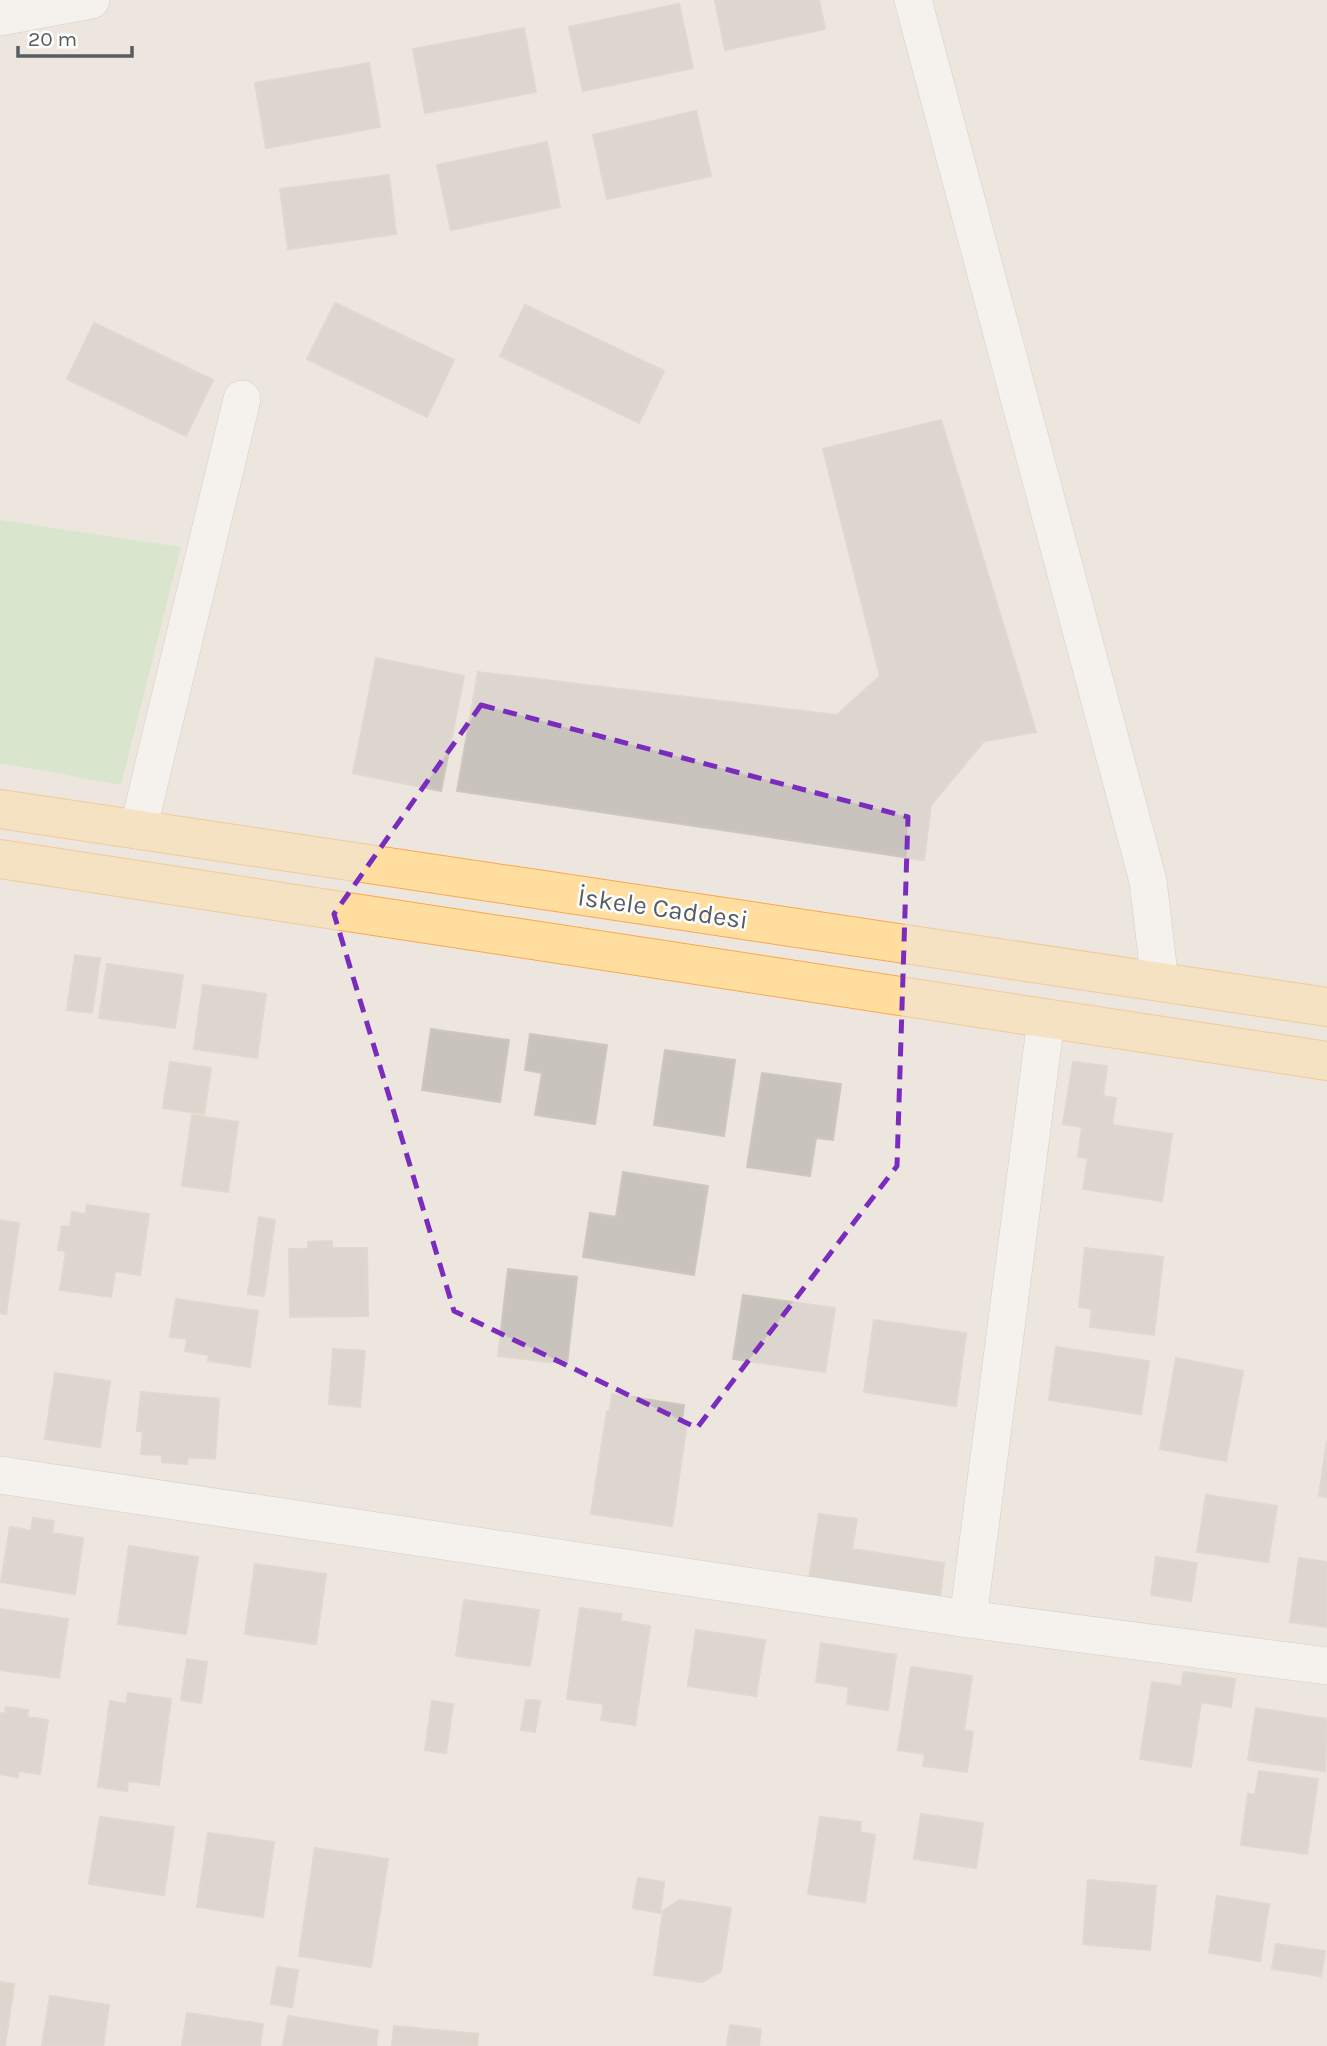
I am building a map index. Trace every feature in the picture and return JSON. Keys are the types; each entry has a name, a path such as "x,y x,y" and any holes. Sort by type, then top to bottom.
{"main road":[{"name":"İskele Caddesi","path":"0,809 1327,1007"},
{"path":"0,859 1327,1062"}],"street":[{"path":"0,17 53,4 91,0"},
{"path":"913,0 1148,881 1160,982"},
{"path":"138,831 242,399"},
{"path":"968,1619 1046,1020"},
{"path":"0,1475 968,1619 1327,1666"}],"highlighted area":[{"path":"481,705 908,817 897,1166 697,1428 454,1311 334,914"}],"green space":[{"path":"0,520 181,547 121,785 0,763"}],"building":[{"path":"715,0 819,0 825,29 725,50"},
{"path":"679,4 693,68 583,91 569,27"},
{"path":"524,28 536,92 425,113 413,49"},
{"path":"369,63 380,127 266,148 255,83"},
{"path":"696,111 711,176 607,199 593,135"},
{"path":"547,142 560,207 451,230 437,165"},
{"path":"389,175 396,234 288,249 280,189"},
{"path":"335,303 454,360 427,417 307,359"},
{"path":"525,305 664,371 639,423 500,356"},
{"path":"94,323 213,380 186,436 67,379"},
{"path":"941,420 1036,732 984,741 931,805 924,860 457,791 478,672 837,715 880,676 823,449"},
{"path":"376,658 464,676 441,791 353,773"},
{"path":"75,955 100,958 92,1013 67,1010"},
{"path":"107,964 183,975 175,1028 99,1018"},
{"path":"203,985 266,994 257,1058 194,1049"},
{"path":"431,1029 509,1040 500,1102 422,1090"},
{"path":"530,1034 607,1045 595,1124 535,1115 542,1073 525,1070"},
{"path":"665,1050 735,1060 724,1136 654,1125"},
{"path":"170,1062 211,1068 204,1114 163,1108"},
{"path":"1073,1062 1107,1066 1103,1096 1116,1098 1112,1125 1172,1134 1162,1201 1083,1189 1088,1158 1078,1157 1082,1127 1063,1124"},
{"path":"762,1073 841,1084 833,1140 816,1138 810,1176 747,1167"},
{"path":"192,1115 238,1122 228,1192 182,1186"},
{"path":"623,1172 708,1186 694,1275 583,1257 590,1213 616,1217"},
{"path":"87,1205 149,1214 140,1275 115,1271 111,1297 60,1290 66,1251 58,1250 62,1226 70,1227 72,1212 85,1214"},
{"path":"259,1217 275,1220 264,1296 248,1294"},
{"path":"0,1220 19,1223 6,1314 0,1313"},
{"path":"332,1241 332,1248 367,1248 368,1316 290,1317 289,1249 308,1249 308,1242"},
{"path":"1085,1248 1163,1257 1154,1335 1090,1327 1092,1309 1079,1307"},
{"path":"508,1269 577,1277 567,1364 498,1356"},
{"path":"743,1295 835,1308 825,1372 733,1359"},
{"path":"176,1299 258,1311 250,1367 208,1361 209,1355 185,1351 187,1339 170,1337"},
{"path":"874,1320 966,1333 956,1406 864,1392"},
{"path":"1056,1347 1149,1361 1141,1414 1049,1400"},
{"path":"333,1349 365,1351 360,1407 329,1404"},
{"path":"1176,1358 1243,1371 1226,1461 1160,1449"},
{"path":"55,1373 110,1381 100,1447 45,1439"},
{"path":"141,1392 219,1399 215,1459 188,1457 187,1464 162,1462 162,1455 141,1454 143,1431 137,1431"},
{"path":"612,1394 684,1405 682,1422 687,1422 672,1526 591,1514"},
{"path":"1327,1441 1327,1497 1319,1496"},
{"path":"1206,1495 1277,1506 1268,1562 1197,1552"},
{"path":"819,1514 857,1519 852,1549 944,1563 940,1597 809,1579"},
{"path":"33,1518 54,1521 52,1533 83,1538 75,1594 1,1582 10,1527 31,1531"},
{"path":"129,1546 198,1557 186,1634 118,1624"},
{"path":"1156,1557 1197,1563 1191,1601 1151,1595"},
{"path":"1299,1558 1327,1562 1327,1627 1290,1622"},
{"path":"255,1564 326,1574 316,1644 245,1634"},
{"path":"464,1600 539,1610 530,1666 456,1656"},
{"path":"580,1608 622,1614 620,1621 650,1626 635,1725 601,1720 604,1704 567,1699"},
{"path":"0,1609 68,1619 59,1678 0,1670"},
{"path":"696,1630 765,1640 756,1696 688,1686"},
{"path":"821,1643 896,1655 888,1710 847,1704 849,1687 816,1682"},
{"path":"187,1659 207,1662 201,1703 181,1700"},
{"path":"911,1667 972,1676 964,1730 973,1732 967,1772 923,1766 925,1754 898,1750"},
{"path":"1184,1672 1235,1679 1231,1707 1201,1702 1191,1767 1140,1759 1152,1682 1181,1686"},
{"path":"128,1693 171,1699 159,1785 128,1781 127,1791 98,1787 110,1701 126,1704"},
{"path":"526,1700 540,1701 535,1732 521,1730"},
{"path":"432,1701 453,1704 446,1753 425,1750"},
{"path":"6,1707 28,1710 27,1717 48,1720 40,1774 19,1771 18,1777 0,1774 0,1713 5,1714"},
{"path":"1256,1708 1327,1719 1325,1771 1248,1760"},
{"path":"1259,1771 1318,1779 1307,1854 1241,1845 1248,1794 1255,1795"},
{"path":"921,1814 983,1823 976,1868 914,1859"},
{"path":"100,1817 174,1827 164,1895 89,1884"},
{"path":"820,1817 861,1822 860,1832 875,1835 865,1902 808,1894"},
{"path":"208,1833 274,1842 263,1917 197,1907"},
{"path":"315,1848 388,1859 371,1967 299,1956"},
{"path":"638,1878 664,1882 660,1913 633,1908"},
{"path":"1088,1880 1156,1886 1150,1950 1083,1944"},
{"path":"1217,1896 1269,1904 1260,1961 1209,1953"},
{"path":"680,1900 731,1908 721,1971 702,1982 654,1975 663,1911"},
{"path":"1276,1944 1325,1951 1321,1976 1272,1969"},
{"path":"277,1967 298,1970 292,2007 271,2004"},
{"path":"0,1982 14,1984 5,2046 0,2046"},
{"path":"50,1996 109,2005 103,2046 42,2046"},
{"path":"187,2013 263,2024 260,2046 182,2046"},
{"path":"288,2016 378,2030 376,2046 283,2046"},
{"path":"730,2025 761,2029 759,2046 727,2046"},
{"path":"394,2026 478,2034 477,2046 392,2046"}]}
